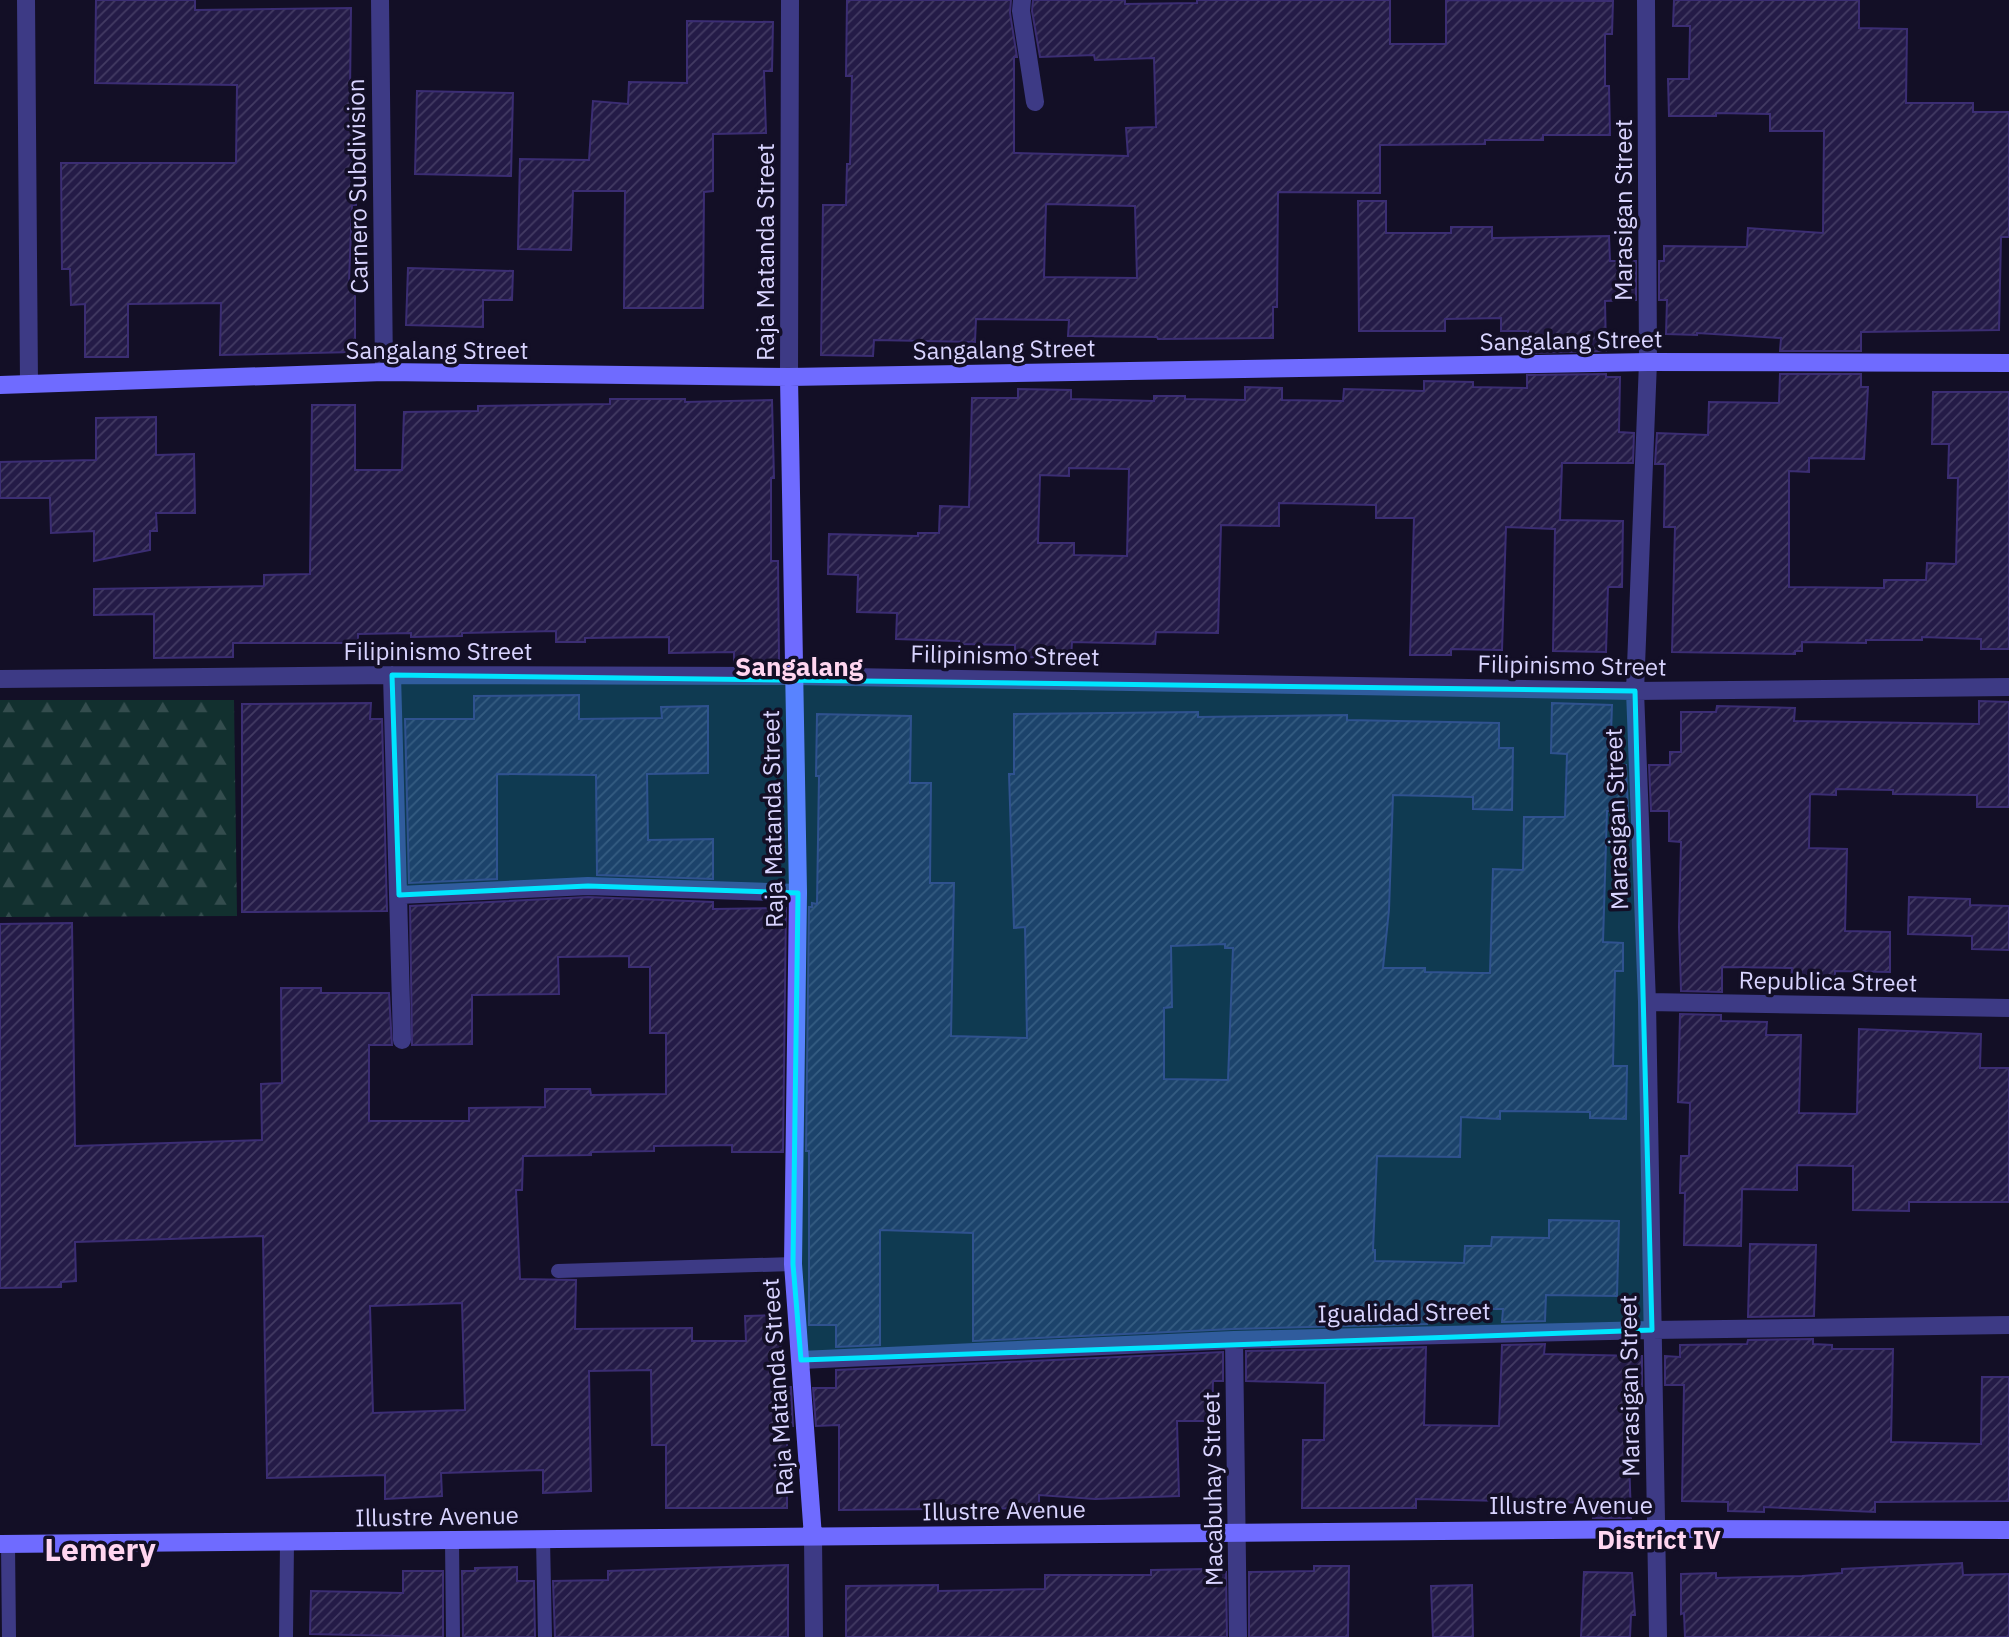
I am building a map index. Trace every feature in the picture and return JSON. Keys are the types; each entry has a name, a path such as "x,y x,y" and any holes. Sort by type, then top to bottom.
{"street":[{"path":"26,0 29,384"},
{"name":"Carnero Subdivision","path":"380,0 384,372"},
{"name":"Raja Matanda Street","path":"789,0 789,377 799,893 793,1264 813,1537 814,1637"},
{"path":"1022,0 1021,11 1035,102"},
{"name":"Marasigan Street","path":"1646,0 1648,362 1635,691 1647,1002 1658,1637"},
{"name":"Sangalang Street","path":"0,385 384,372 789,377 1648,362 2009,363"},
{"path":"393,675 402,1040"},
{"name":"Filipinismo Street","path":"0,679 393,675 795,676 1635,691 2009,687"},
{"path":"399,895 588,886 799,893"},
{"name":"Republica Street","path":"1647,1002 2009,1008"},
{"name":"Igualidad Street","path":"800,1360 1234,1340 2009,1325"},
{"name":"Macabuhay Street","path":"1234,1340 1238,1637"},
{"name":"Illustre Avenue","path":"4,1544 1657,1529 2009,1530"}],"lane":[{"path":"558,1271 793,1264"},
{"path":"543,1539 545,1637"},
{"path":"452,1540 453,1637"},
{"path":"286,1637 287,1542"},
{"path":"4,1544 9,1637"}],"highlighted area":[{"path":"392,675 1635,691 1652,1330 801,1360 793,1264 798,893 588,886 399,895"}],"green space":[{"path":"0,700 234,700 237,916 0,917"}],"building":[{"path":"96,0 195,0 195,10 351,8 350,92 358,92 356,205 352,205 349,282 355,282 355,352 220,355 221,303 128,304 128,357 85,357 85,304 71,305 70,269 62,269 61,163 236,163 237,85 95,83"},
{"path":"847,0 1011,0 1010,13 1017,57 1014,57 1014,153 1128,156 1126,128 1156,127 1154,58 1095,60 1094,55 1040,57 1032,11 1033,0 1125,0 1125,4 1197,3 1197,0 1390,0 1390,44 1446,44 1446,0 1613,1 1612,34 1605,34 1605,86 1609,86 1610,135 1543,135 1543,140 1485,140 1485,144 1380,145 1380,193 1278,192 1277,307 1273,307 1273,338 1158,339 1068,336 1069,320 976,319 975,342 874,340 873,356 821,355 823,205 846,205 847,164 850,164 852,76 846,76","holes":["1046,204 1135,206 1137,278 1044,277"]},
{"path":"1674,0 1859,0 1859,28 1907,29 1906,103 1973,103 1973,112 2009,112 2009,237 2001,237 1999,330 1861,332 1861,351 1780,351 1781,338 1666,334 1667,300 1659,300 1659,261 1664,261 1664,246 1747,247 1748,228 1823,233 1824,131 1770,131 1770,114 1669,116 1668,79 1689,79 1690,26 1673,26"},
{"path":"687,21 773,22 772,71 764,71 766,133 713,134 713,191 704,192 703,308 624,308 625,191 573,191 571,250 518,249 520,159 589,160 593,101 628,104 629,82 687,83"},
{"path":"417,91 513,93 511,176 415,174"},
{"path":"1358,201 1386,201 1386,233 1451,233 1451,227 1492,227 1492,238 1609,236 1610,261 1636,261 1636,300 1605,301 1606,351 1528,353 1528,331 1501,331 1501,318 1445,319 1445,331 1359,331"},
{"path":"408,268 513,271 512,300 483,300 483,327 406,325"},
{"path":"1606,374 1606,377 1620,377 1619,432 1634,433 1633,463 1562,463 1560,520 1623,521 1622,587 1608,587 1606,652 1553,651 1555,529 1506,527 1502,650 1451,649 1451,655 1410,655 1414,518 1376,518 1376,505 1279,503 1279,526 1221,525 1218,633 1156,632 1155,644 1072,642 1071,658 1015,657 1015,645 896,639 897,613 857,612 858,575 828,574 829,534 918,536 918,533 939,533 940,506 969,507 972,398 1018,398 1018,389 1071,390 1071,399 1154,401 1154,396 1185,396 1185,399 1245,400 1245,387 1282,388 1282,400 1343,401 1344,389 1424,391 1424,381 1473,382 1473,387 1527,388 1527,375","holes":["1069,468 1129,469 1127,556 1074,555 1074,543 1038,543 1040,475 1069,476"]},
{"path":"1780,374 1861,374 1861,387 1868,387 1864,459 1809,458 1809,472 1789,471 1789,587 1884,588 1884,580 1926,580 1927,563 1956,564 1958,478 1948,478 1949,444 1932,444 1933,392 2009,392 2009,649 1981,649 1981,639 1922,637 1922,640 1866,640 1866,643 1802,642 1802,651 1795,651 1795,654 1672,652 1675,527 1664,527 1665,464 1655,464 1657,433 1708,435 1709,402 1779,403"},
{"path":"610,399 685,399 685,402 772,400 774,478 771,478 771,561 778,561 779,661 734,662 734,652 669,653 669,637 585,638 585,642 556,642 556,631 411,637 411,633 358,634 358,643 233,643 233,657 154,658 154,614 94,615 94,589 264,586 264,575 310,574 312,405 355,405 355,470 402,470 404,412 478,411 478,406 610,404"},
{"path":"156,417 156,455 194,454 195,513 156,513 157,531 150,531 150,550 94,561 94,531 51,533 50,498 0,498 0,462 96,460 96,418"},
{"path":"579,695 579,719 662,718 661,707 708,706 708,773 647,774 648,840 713,839 713,879 597,875 596,775 497,774 497,879 409,883 405,719 474,719 474,696"},
{"path":"1979,701 2009,702 2009,807 1977,807 1977,795 1893,794 1893,790 1836,789 1836,795 1810,794 1809,848 1847,849 1845,931 1890,932 1890,972 1835,971 1835,982 1791,982 1792,968 1722,967 1722,992 1681,991 1681,842 1669,841 1669,811 1651,811 1649,765 1670,765 1670,752 1681,752 1681,712 1716,712 1717,706 1795,708 1794,721 1979,724"},
{"path":"371,703 370,719 382,719 387,911 242,912 242,704"},
{"path":"1552,703 1612,705 1610,764 1626,765 1628,811 1607,811 1603,942 1623,943 1623,971 1615,971 1613,1066 1627,1066 1626,1119 1590,1118 1590,1112 1500,1111 1500,1119 1461,1117 1460,1157 1377,1156 1373,1250 1375,1261 1464,1263 1465,1246 1491,1246 1492,1237 1549,1238 1549,1220 1619,1221 1617,1296 1546,1295 1545,1321 1502,1322 1503,1309 1427,1309 1427,1324 1233,1329 973,1341 973,1233 880,1230 880,1345 836,1347 836,1325 809,1325 809,1151 806,1151 809,907 812,907 812,903 817,904 817,714 911,716 910,783 931,783 930,883 954,883 951,1036 1027,1038 1025,927 1014,928 1009,774 1014,774 1014,714 1198,712 1198,717 1347,715 1347,720 1499,723 1499,748 1513,748 1512,810 1473,809 1473,797 1393,795 1389,910 1383,968 1425,968 1425,972 1490,973 1493,869 1523,870 1524,817 1565,817 1567,754 1551,753","holes":["1225,944 1225,948 1233,948 1228,1080 1164,1079 1164,1008 1172,1007 1171,946"]},
{"path":"588,897 713,902 713,909 786,908 783,1152 732,1152 732,1145 654,1146 654,1151 523,1156 522,1190 516,1190 520,1279 576,1280 575,1329 692,1328 692,1341 746,1341 745,1316 781,1315 781,1387 791,1387 793,1426 787,1426 787,1508 666,1508 666,1445 652,1445 651,1370 589,1371 591,1491 543,1493 543,1470 441,1473 442,1496 385,1499 385,1475 267,1478 263,1236 75,1242 76,1281 61,1282 61,1287 0,1288 0,924 72,923 75,1146 262,1140 261,1084 282,1083 281,988 321,988 321,993 389,993 392,1045 369,1045 369,1121 469,1121 469,1108 545,1107 545,1089 590,1089 591,1095 666,1094 666,1033 650,1033 650,967 629,967 629,956 558,957 559,994 472,995 472,1044 412,1045 410,906","holes":["462,1303 465,1410 373,1413 370,1306"]},
{"path":"1909,897 1970,899 1970,905 2009,906 2009,950 1972,949 1972,936 1908,934"},
{"path":"1680,1014 1721,1015 1721,1021 1767,1022 1766,1035 1801,1035 1799,1113 1857,1114 1859,1029 1981,1034 1980,1068 2009,1068 2009,1202 1909,1202 1909,1211 1853,1210 1853,1166 1797,1165 1797,1190 1742,1189 1741,1246 1684,1245 1685,1193 1680,1193 1681,1156 1689,1156 1690,1103 1678,1102"},
{"path":"1750,1244 1816,1245 1814,1316 1748,1317"},
{"path":"1813,1339 1813,1344 1832,1345 1832,1349 1893,1349 1891,1442 1981,1444 1982,1377 2009,1377 2009,1501 1875,1502 1875,1512 1764,1507 1764,1512 1728,1511 1728,1502 1682,1501 1684,1385 1665,1385 1665,1356 1680,1357 1680,1345"},
{"path":"1545,1344 1544,1354 1642,1356 1642,1386 1631,1386 1628,1426 1631,1518 1593,1518 1595,1503 1416,1499 1416,1508 1302,1508 1303,1440 1324,1440 1325,1383 1246,1381 1246,1351 1426,1347 1424,1425 1499,1426 1502,1345"},
{"path":"1223,1352 1223,1381 1213,1381 1212,1421 1177,1421 1179,1496 1095,1499 1039,1495 1039,1508 839,1510 839,1425 816,1426 813,1388 836,1388 836,1370"},
{"path":"1962,1563 1963,1575 2009,1574 2009,1637 1685,1637 1684,1613 1681,1614 1681,1574 1716,1573 1716,1578 1802,1576 1842,1573 1842,1569"},
{"path":"788,1565 788,1637 555,1637 553,1581 608,1580 608,1571"},
{"path":"1314,1566 1349,1566 1348,1637 1249,1637 1249,1572 1314,1571"},
{"path":"517,1567 517,1581 534,1581 535,1637 463,1637 462,1571"},
{"path":"1205,1569 1205,1572 1226,1572 1227,1637 846,1637 846,1586 938,1585 938,1591 1045,1589 1045,1575 1151,1575 1151,1570"},
{"path":"403,1571 443,1571 443,1637 310,1634 311,1591 403,1593"},
{"path":"1584,1572 1632,1573 1635,1615 1631,1615 1630,1637 1581,1637"},
{"path":"1472,1585 1473,1637 1433,1637 1431,1586"}],"district":[{"name":"Sangalang","path":"799,666"},
{"name":"District IV","path":"1659,1539"},
{"name":"Lemery","path":"100,1549"}]}
